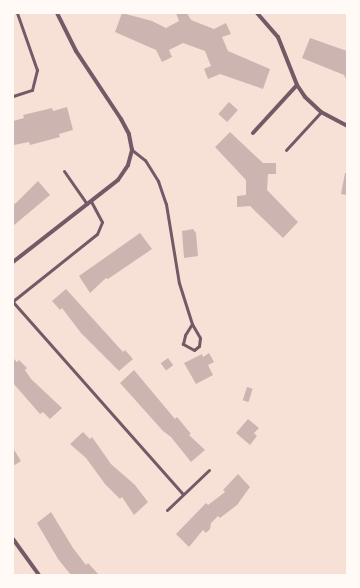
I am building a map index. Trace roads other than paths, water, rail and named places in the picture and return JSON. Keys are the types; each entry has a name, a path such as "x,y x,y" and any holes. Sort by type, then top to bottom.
{"street":[{"path":"13,262 118,180 128,165 132,150 129,134 121,119 76,50 58,13"},
{"path":"257,13 278,37 297,85 305,98 321,112 347,126"},
{"path":"254,132 297,85"},
{"path":"13,539 40,575"}],"lane":[{"path":"13,96 32,90 37,70 18,13"},
{"path":"286,150 321,112"},
{"path":"132,150 145,160 158,181 166,204 179,283 192,324 200,338 199,346 194,350 183,344 185,335 192,324"},
{"path":"64,172 87,204"},
{"path":"91,201 102,222 97,234 13,301 183,494"},
{"path":"167,510 209,470"}]}
